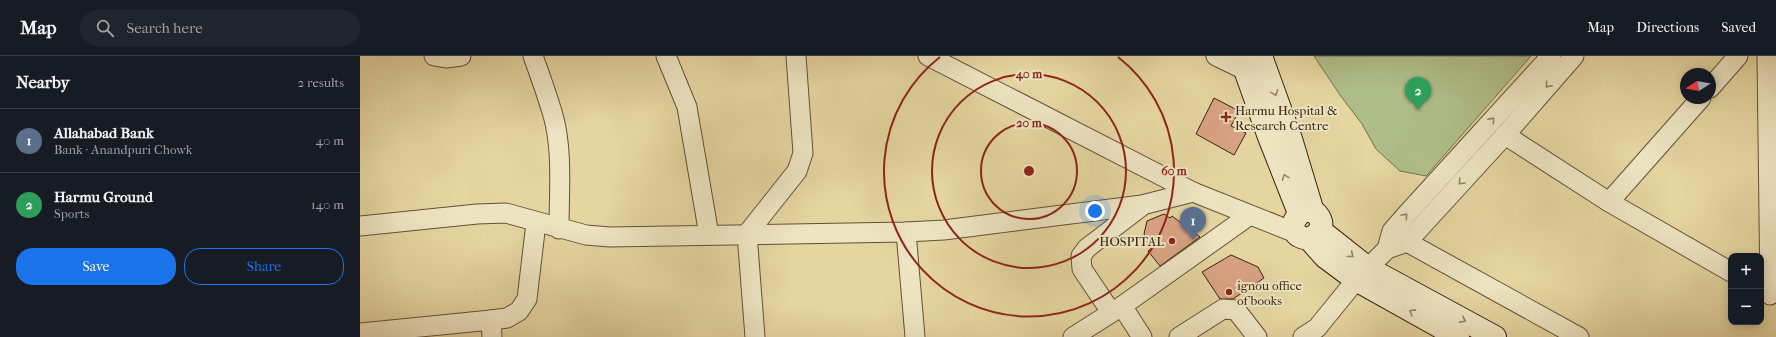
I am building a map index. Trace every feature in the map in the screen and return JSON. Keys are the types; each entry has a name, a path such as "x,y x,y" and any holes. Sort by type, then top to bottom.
{"main road":[{"path":"1249,61 1269,137 1307,226 1325,257 1495,337"},
{"path":"1362,274 1458,337"}],"street":[{"path":"434,56 446,58 461,56"},
{"path":"533,56 553,116 557,140 560,168 559,229"},
{"path":"666,56 687,106 709,236"},
{"path":"755,337 747,234 797,171 803,153 796,56"},
{"path":"928,56 1193,192 1250,215 1307,226"},
{"path":"1216,56 1249,61"},
{"path":"1312,334 1362,274 1400,236 1551,56"},
{"path":"1400,236 1505,135 1574,56"},
{"path":"1716,81 1738,56"},
{"path":"1767,56 1769,294"},
{"path":"1609,202 1696,104"},
{"path":"1505,135 1609,202 1728,270"},
{"path":"360,226 477,214 506,213 559,229 586,235 610,237 906,232 944,230 1142,205 1193,192"},
{"path":"1142,205 1087,248 1081,256 1082,269 1142,337"},
{"path":"1073,337 1117,309 1250,215"},
{"path":"360,333 389,334 491,329 519,311 527,299 536,223"},
{"path":"906,232 914,337"},
{"path":"1400,236 1579,337"},
{"path":"1178,337 1223,309 1236,310 1257,337"}],"green space":[{"path":"1314,56 1531,56 1426,176 1400,171 1376,149 1362,124 1340,95"}],"building":[{"path":"1214,98 1239,111 1231,126 1246,133 1234,155 1196,134"},
{"name":"HOSPITAL","path":"1164,214 1170,218 1172,216 1200,237 1160,266 1148,251 1152,248 1144,234 1147,221"},
{"name":"ignou office of books","path":"1231,255 1258,267 1264,278 1233,299 1220,299 1202,272"}],"place":[{"name":"Harmu Ground","path":"1418,110"},
{"name":"Harmu Hospital & Research Centre","path":"1226,117"},
{"name":"Allahabad Bank","path":"1193,240"},
{"name":"HOSPITAL","path":"1172,241"},
{"name":"ignou office of books","path":"1229,292"}]}
